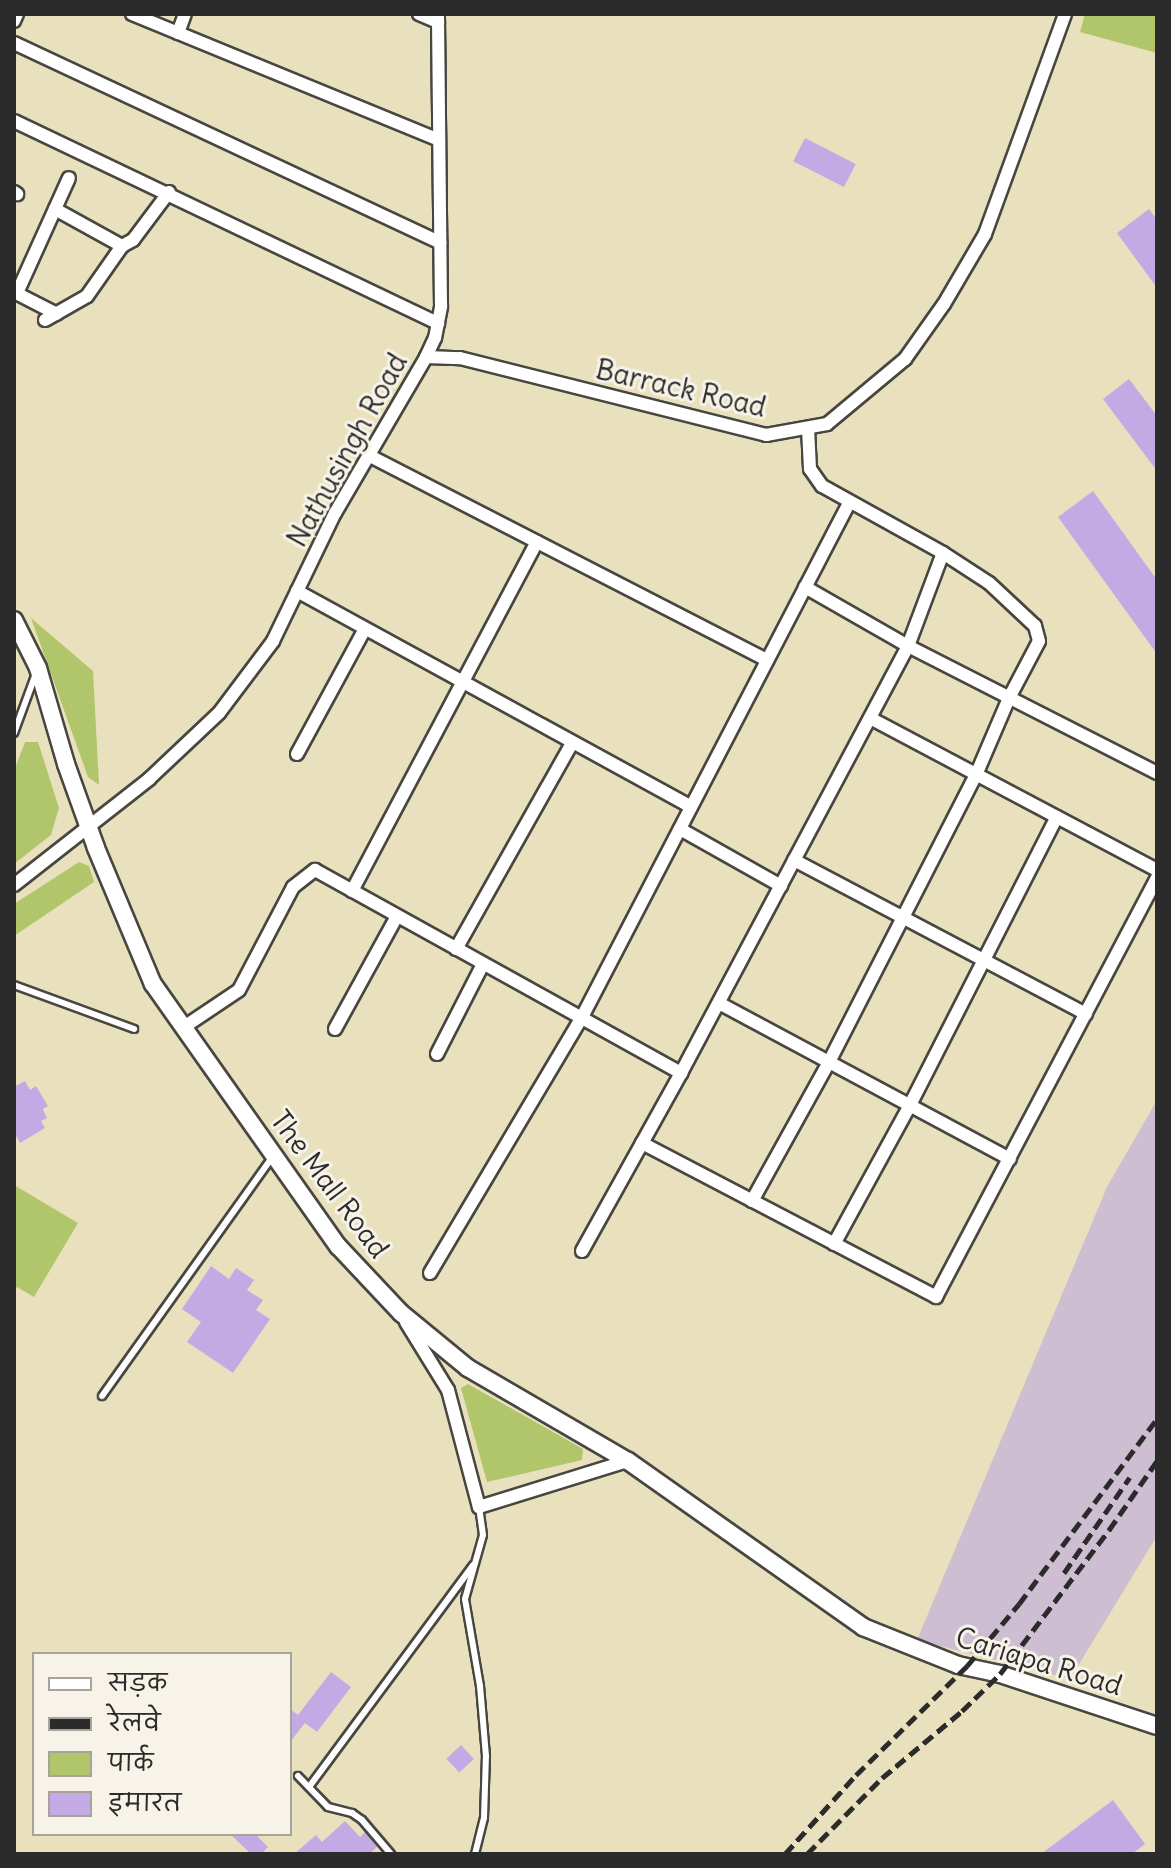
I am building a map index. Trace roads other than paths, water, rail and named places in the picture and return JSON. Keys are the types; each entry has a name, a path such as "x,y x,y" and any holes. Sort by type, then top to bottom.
{"street":[{"path":"14,21 17,14"},
{"path":"132,14 439,140"},
{"path":"178,33 185,14"},
{"path":"419,14 438,18"},
{"name":"Barrack Road","path":"426,357 460,358 766,435 827,424 905,359 944,304 985,234 1065,14"},
{"name":"Nathusingh Road","path":"14,885 149,779 219,713 273,641 368,455 426,357 438,323 438,18"},
{"path":"14,43 440,243"},
{"path":"14,121 169,192 438,323"},
{"path":"69,178 15,292 51,317 87,296 122,246 133,240 169,192"},
{"path":"55,209 122,246"},
{"path":"752,1201 829,1062 976,775 1009,698 1039,641 1035,626 989,583 943,553 822,486 810,469 808,428"},
{"path":"368,455 767,660"},
{"path":"430,1273 581,1019 849,503"},
{"path":"352,891 537,542"},
{"path":"582,1251 719,1003 908,646 943,553"},
{"path":"805,587 908,646 1157,773"},
{"path":"297,591 691,807"},
{"name":"The Mall Road","path":"14,620 38,668 66,764 153,984 338,1246 401,1313 468,1368 628,1461 863,1627 907,1647"},
{"path":"297,754 365,629"},
{"path":"870,718 1157,870"},
{"path":"456,949 572,743"},
{"path":"834,1244 910,1105 1057,817"},
{"path":"680,829 781,886"},
{"path":"794,860 1086,1014"},
{"path":"184,1027 239,990 293,887 315,870 681,1073"},
{"path":"642,1143 936,1297 1157,878"},
{"path":"335,1029 397,916"},
{"path":"437,1054 483,964"},
{"path":"719,1003 1010,1159"},
{"path":"401,1313 448,1390 479,1507 628,1461"},
{"name":"Cariapa Road","path":"907,1647 1157,1726"}],"lane":[{"path":"14,733 38,668"},
{"path":"14,985 134,1029"},
{"path":"102,1396 274,1155"},
{"path":"475,1854 484,1818 486,1756 480,1686 465,1599 483,1535 479,1507"},
{"path":"309,1787 476,1560"},
{"path":"298,1776 328,1807 352,1813 362,1820 391,1854"}],"railway":[{"path":"785,1854 856,1775 967,1666 1019,1604 1157,1419"},
{"path":"807,1854 882,1778 962,1711 1000,1674 1157,1461"},
{"path":"1064,1573 1130,1477"}]}
